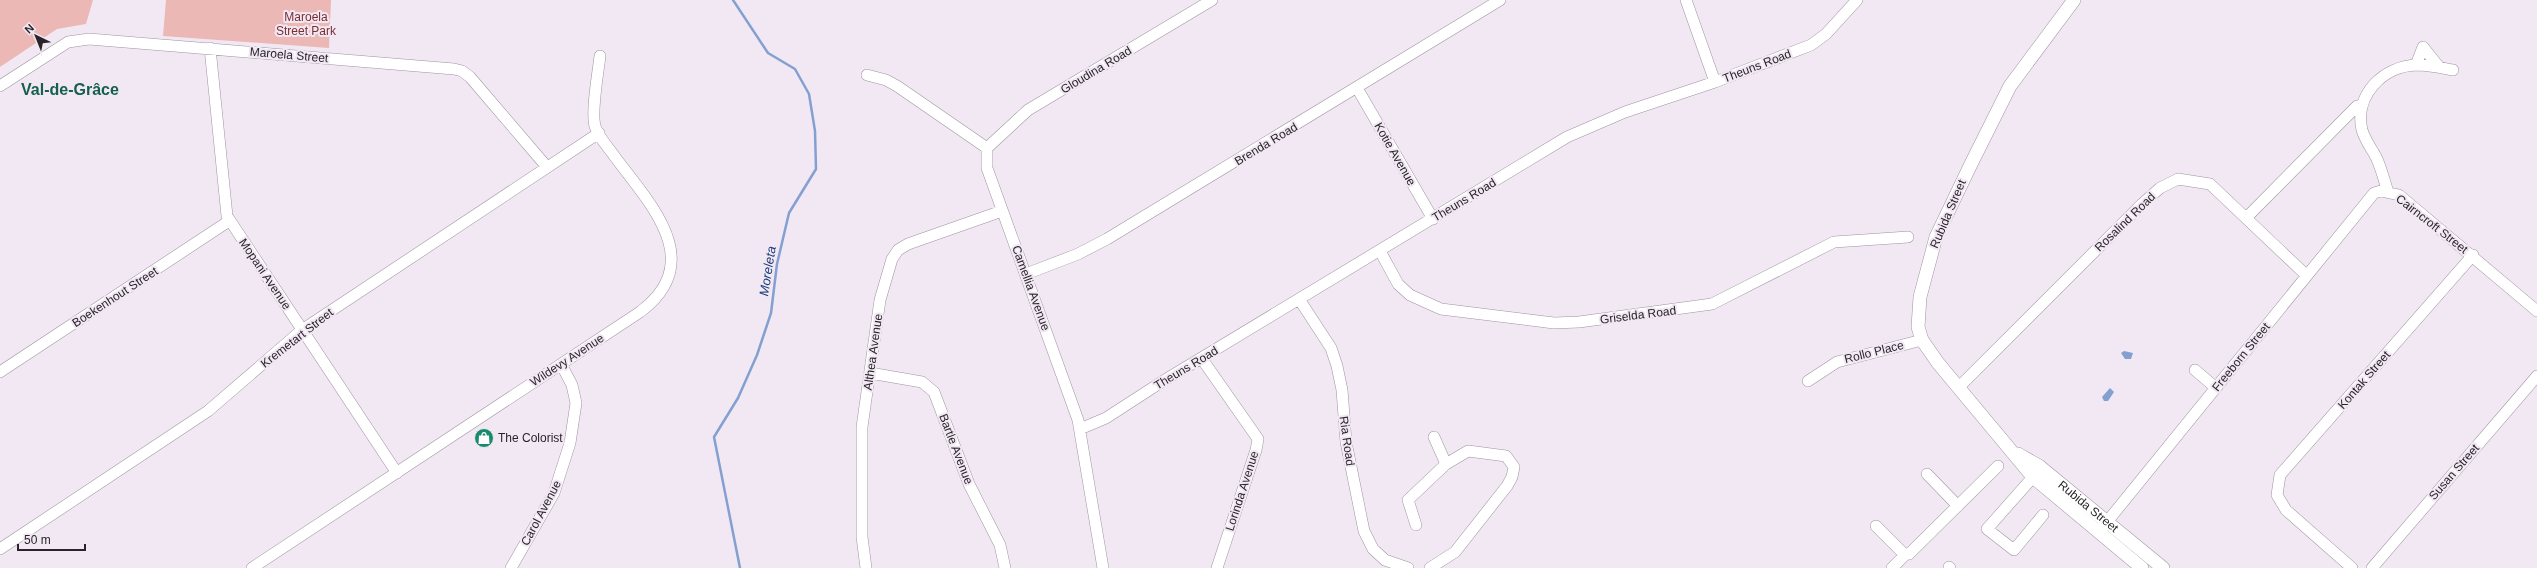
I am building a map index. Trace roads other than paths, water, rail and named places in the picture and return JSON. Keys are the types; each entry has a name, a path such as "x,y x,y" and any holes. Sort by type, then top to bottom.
{"street":[{"name":"Gloudina Road","path":"987,148 1028,110 1212,0"},
{"name":"Brenda Road","path":"1026,274 1078,254 1107,239 1500,0"},
{"path":"1686,0 1715,82"},
{"name":"Theuns Road","path":"1080,429 1106,418 1300,299 1591,125 1715,82 1811,45 1826,34 1857,0"},
{"name":"Rubida Street","path":"2074,0 2010,86 1936,237 1920,297 1918,321 1922,340 1938,363 1959,386 1980,416 2012,450 2033,477 2163,568"},
{"name":"Maroela Street","path":"0,86 58,48 78,40 109,39 462,71 478,86 547,167"},
{"path":"2416,65 2423,47 2439,67"},
{"name":"Mopani Avenue","path":"210,48 224,202 230,221 397,473"},
{"name":"Wildevy Avenue","path":"252,568 562,364 650,304 663,290 670,273 671,244 664,227 599,133 594,122 600,56"},
{"name":"Cairncroft Street","path":"2454,70 2416,65 2385,74 2374,83 2361,107 2362,130 2377,158 2388,192 2399,195 2473,255 2537,311"},
{"path":"867,75 886,80 897,86 987,148"},
{"name":"Kotie Avenue","path":"1356,88 1433,219"},
{"path":"2247,217 2357,106"},
{"name":"Kremetart Street","path":"0,549 208,411 302,330 599,133"},
{"name":"Camellia Avenue","path":"987,148 987,168 1080,429 1102,568"},
{"name":"Rosalind Road","path":"1959,386 2160,188 2178,179 2210,184 2247,217 2306,276"},
{"name":"Freeborn Street","path":"2103,527 2368,198 2374,193 2388,192"},
{"name":"Althea Avenue","path":"866,568 862,537 861,437 880,300 889,266 896,251 908,244 1002,211"},
{"name":"Boekenhout Street","path":"0,372 230,221"},
{"name":"Griselda Road","path":"1380,251 1398,284 1410,295 1441,309 1554,323 1579,322 1708,305 1834,242 1908,237"},
{"name":"Kontak Street","path":"2352,568 2286,510 2277,495 2280,475 2473,255"},
{"name":"Ria Road","path":"1300,299 1330,348 1337,366 1342,390 1346,442 1364,531 1374,549 1385,560 1408,568"},
{"name":"Rollo Place","path":"1808,381 1837,362 1922,340"},
{"name":"Lorinda Avenue","path":"1202,359 1258,439 1256,450 1217,568"},
{"name":"Carol Avenue","path":"511,568 554,493 570,443 576,403 574,391 562,364"},
{"path":"2195,370 2216,388"},
{"name":"Bartle Avenue","path":"870,374 922,382 934,392 969,484 1000,545 1006,568"},
{"name":"Susan Street","path":"2372,568 2537,376"},
{"path":"1434,437 1446,464"},
{"name":"Rubida Street","path":"2012,450 2039,466 2103,527 2142,568"},
{"path":"1416,525 1408,500 1446,464 1463,453 1475,451 1506,456 1514,469 1507,486 1455,552 1430,568"},
{"path":"1892,568 1905,555 1913,551 1998,466"},
{"path":"1927,474 1958,506"},
{"path":"2033,477 1987,529 2014,550 2043,515"},
{"path":"1876,526 1905,555"}],"water":[{"path":"2124,351 2133,353 2131,359 2125,359 2121,353"},
{"path":"2110,388 2114,392 2108,401 2104,401 2102,397"}],"waterway":[{"name":"Moreleta","path":"733,0 768,53 795,69 809,94 815,131 816,169 789,213 777,264 771,313 757,355 738,398 714,437 740,568"}],"place":[{"name":"The Colorist","path":"484,438"}],"district":[{"name":"Val-de-Grâce","path":"70,89"}],"park label":[{"name":"Maroela Street Park","path":"306,24"}]}
